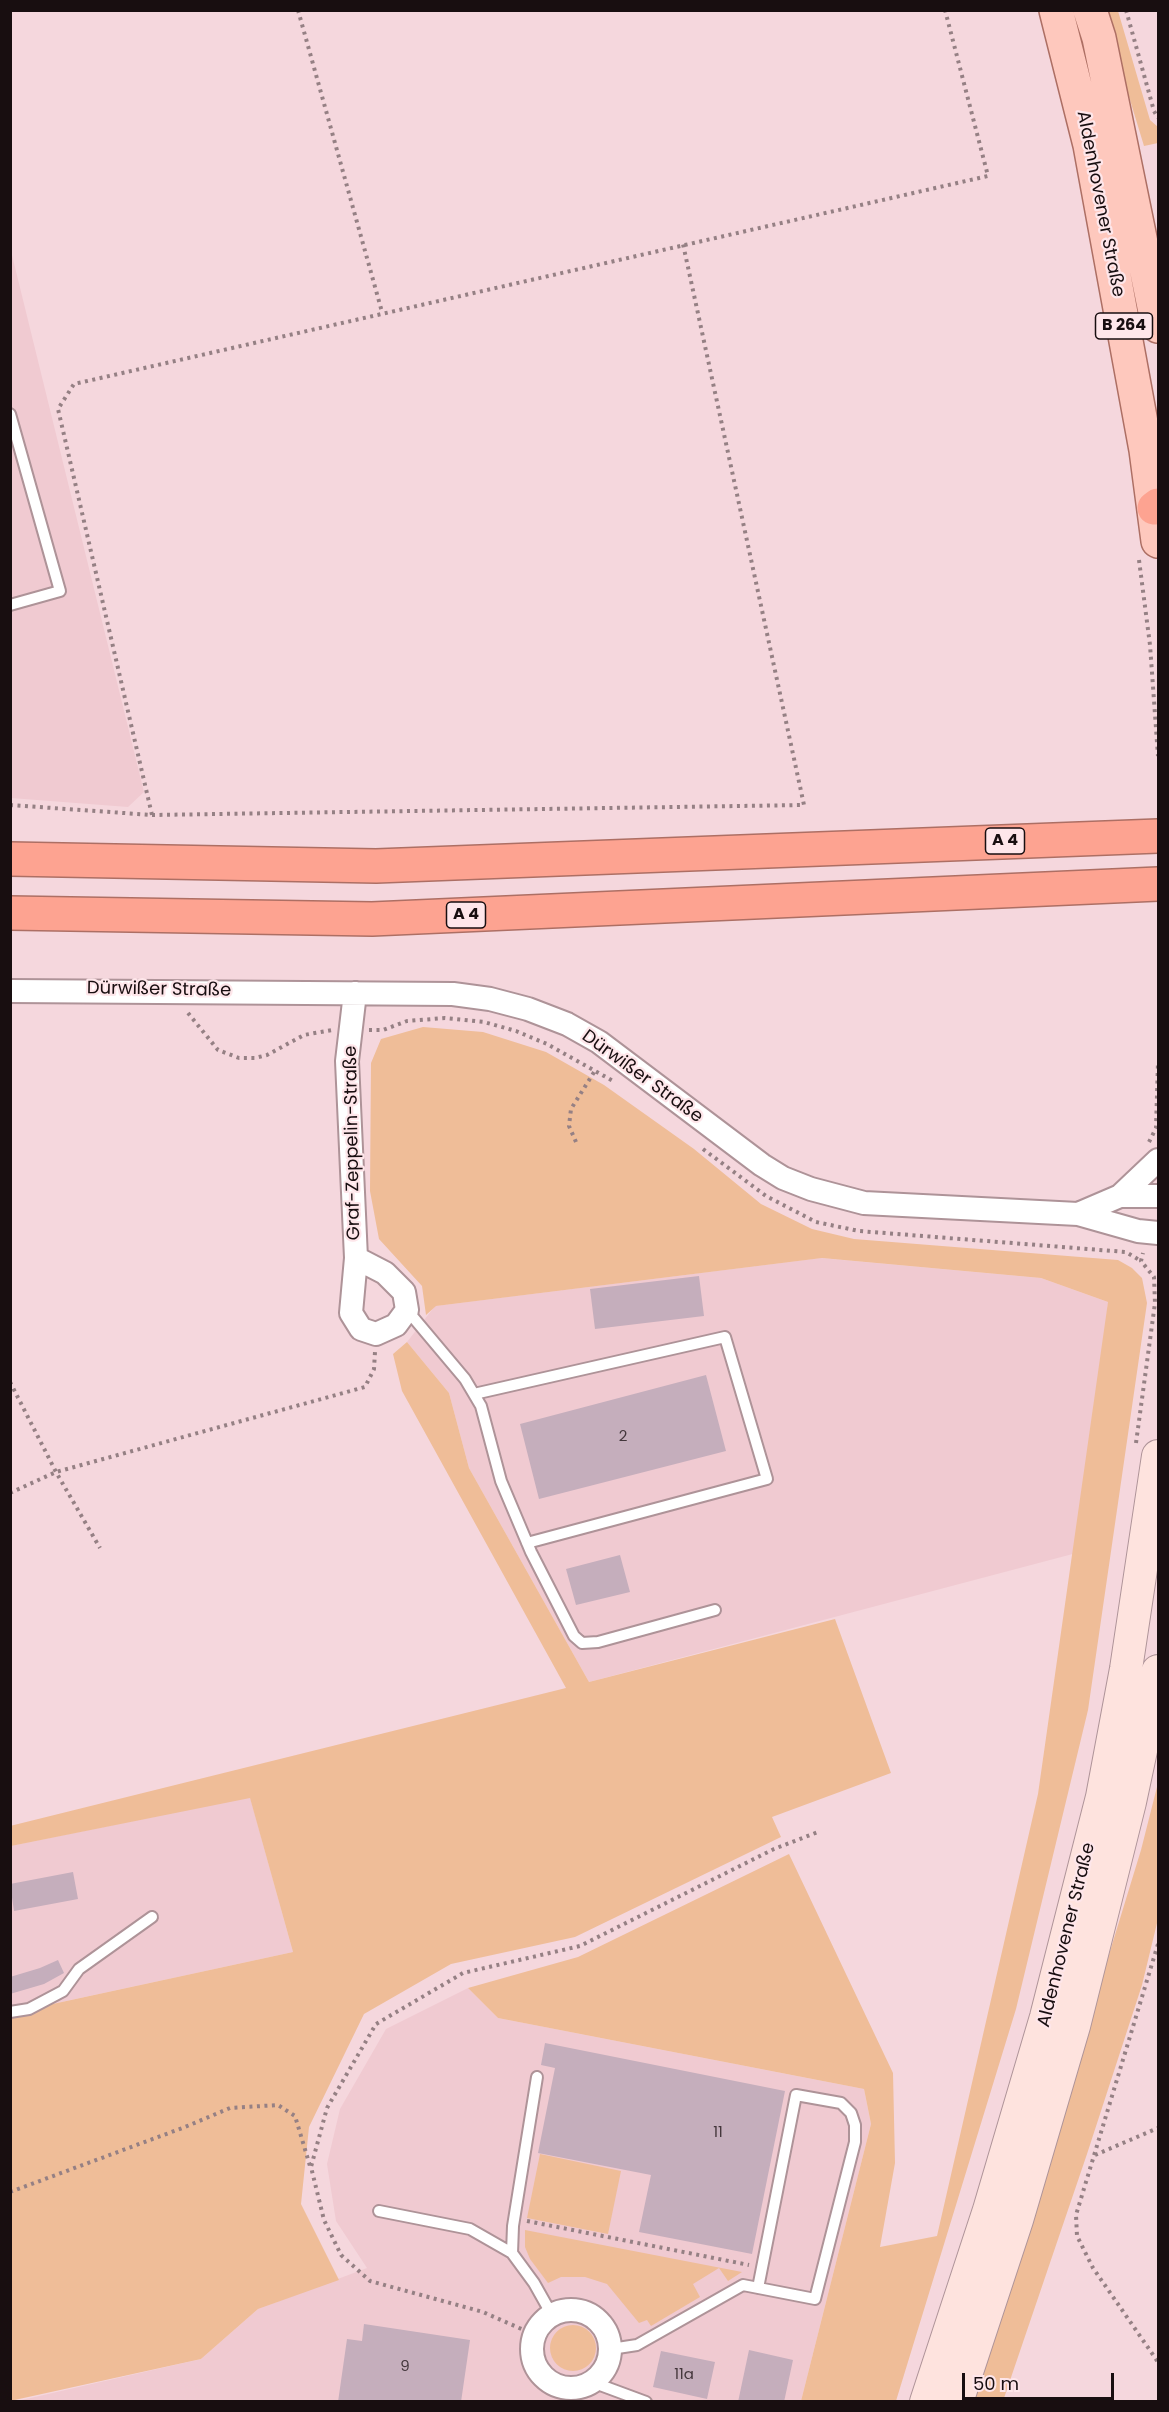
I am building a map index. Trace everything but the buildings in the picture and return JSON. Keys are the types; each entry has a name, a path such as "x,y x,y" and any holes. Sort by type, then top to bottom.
{"highway":[{"name":"A 4","path":"10,859 376,866 1158,836"},
{"name":"A 4","path":"10,914 372,919 1158,884"}],"main road":[{"name":"Aldenhovener Straße","path":"1056,10 1090,145 1157,508 1158,541"},
{"name":"Aldenhovener Straße","path":"1090,10 1099,38 1158,326"},
{"name":"Aldenhovener Straße","path":"926,2402 989,2210 1046,2018 1102,1797 1131,1635 1146,1456"},
{"name":"Aldenhovener Straße","path":"957,2402 1017,2220 1074,2025 1130,1802 1158,1671"}],"street":[{"name":"Dürwißer Straße","path":"10,991 453,994 490,999 528,1009 567,1024 609,1048 762,1165 783,1178 811,1189 864,1203 1078,1214 1154,1233"},
{"name":"Graf-Zeppelin-Straße","path":"355,993 347,1061 356,1258 351,1313 361,1329 376,1334"},
{"name":"Dürwißer Straße","path":"1078,1214 1120,1196 1154,1165"},
{"name":"Dürwißer Straße","path":"1120,1196 1158,1196"},
{"name":"Graf-Zeppelin-Straße","path":"356,1258 385,1273 404,1292 407,1310"},
{"path":"376,1334 396,1325 407,1310"},
{"path":"565,2310 578,2310 591,2315 602,2324 609,2336 611,2349 602,2374 582,2387 558,2394 540,2372 534,2361 532,2348 535,2335 542,2323 552,2315 565,2310"}],"lane":[{"path":"10,414 12,430 60,591 10,605"},
{"path":"407,1310 465,1379 481,1406 501,1481 527,1543 574,1636 582,1643 715,1610"},
{"path":"474,1394 725,1337 767,1479 527,1543"},
{"path":"10,2012 29,2009 63,1991 80,1969 152,1917"},
{"path":"512,2253 514,2218 537,2077"},
{"path":"611,2349 637,2345 742,2285 815,2299 855,2142 855,2125 851,2113 841,2103 796,2095 758,2288"},
{"path":"380,2211 470,2229 512,2253 534,2283 552,2315"},
{"path":"592,2382 646,2402"}],"path":[{"path":"298,10 382,312"},
{"path":"152,815 58,409 74,384 987,176 945,10"},
{"path":"1126,10 1154,111 1158,118"},
{"path":"10,805 152,815 804,805 683,244"},
{"path":"184,1010 218,1050 239,1058 267,1055 288,1041 316,1030 383,1030 407,1022 445,1018 484,1022 516,1031 609,1079"},
{"path":"576,1142 569,1126 571,1109 609,1048"},
{"path":"1154,1165 1140,1161 1156,1128 1158,1062"},
{"path":"1146,1456 1155,1302 1154,1277 1141,1261 1154,1233"},
{"path":"10,1493 56,1472 365,1387 374,1369 376,1334"},
{"path":"10,1382 56,1472 100,1548"},
{"path":"311,2167 327,2108 376,2024 463,1973 580,1946 774,1849 818,1832"},
{"path":"1158,1944 1076,2215 1077,2236 1093,2268 1158,2362"},
{"path":"10,2192 230,2108 278,2105 295,2116 324,2220 341,2255 370,2281 483,2312 535,2335"},
{"path":"1095,2155 1158,2128"},
{"path":"514,2218 762,2268"}],"shaded area":[{"path":"1103,11 1118,11 1150,120 1158,127 1158,143 1144,146"},
{"path":"10,247 144,792 128,807 11,798"},
{"path":"423,1027 483,1032 546,1052 604,1085 694,1149 761,1204 812,1229 854,1239 1118,1260 1132,1268 1142,1278 1147,1303 1088,1710 1016,2009 896,2401 801,2401 871,2124 864,2089 498,2018 468,1988 578,1957 789,1854 893,2073 895,2163 880,2247 937,2236 1038,1794 1108,1302 1041,1278 822,1258 436,1306 426,1315 422,1286 379,1239 370,1191 371,1063 381,1039"},
{"path":"821,1258 1041,1278 1108,1302 1084,1551 589,1682 469,1468 449,1393 407,1342 435,1306"},
{"path":"407,1342 449,1393 469,1468 589,1682 835,1619 891,1773 772,1817 781,1837 575,1937 451,1964 364,2014 309,2127 301,2204 339,2280 258,2309 201,2359 10,2401 11,2013 293,1952 250,1798 11,1846 10,1826 566,1688 402,1391 393,1354"},
{"path":"1158,1783 1158,1919 1142,1985 1003,2401 972,2402 1141,1850"},
{"path":"250,1797 293,1952 11,2013 10,1846"},
{"path":"468,1988 498,2018 864,2089 871,2124 801,2401 13,2402 201,2359 258,2309 367,2268 336,2221 327,2164 340,2109 386,2029"},
{"path":"540,2154 621,2171 608,2234 527,2218"},
{"path":"525,2230 742,2272 728,2281 719,2268 693,2284 700,2297 651,2326 647,2320 639,2323 607,2284 585,2277 561,2277 548,2283 530,2259 525,2247"},
{"path":"573,2325 582,2326 590,2331 595,2339 595,2357 590,2365 582,2370 573,2371 564,2370 556,2365 551,2357 550,2348 551,2339 556,2331 564,2326"}]}
